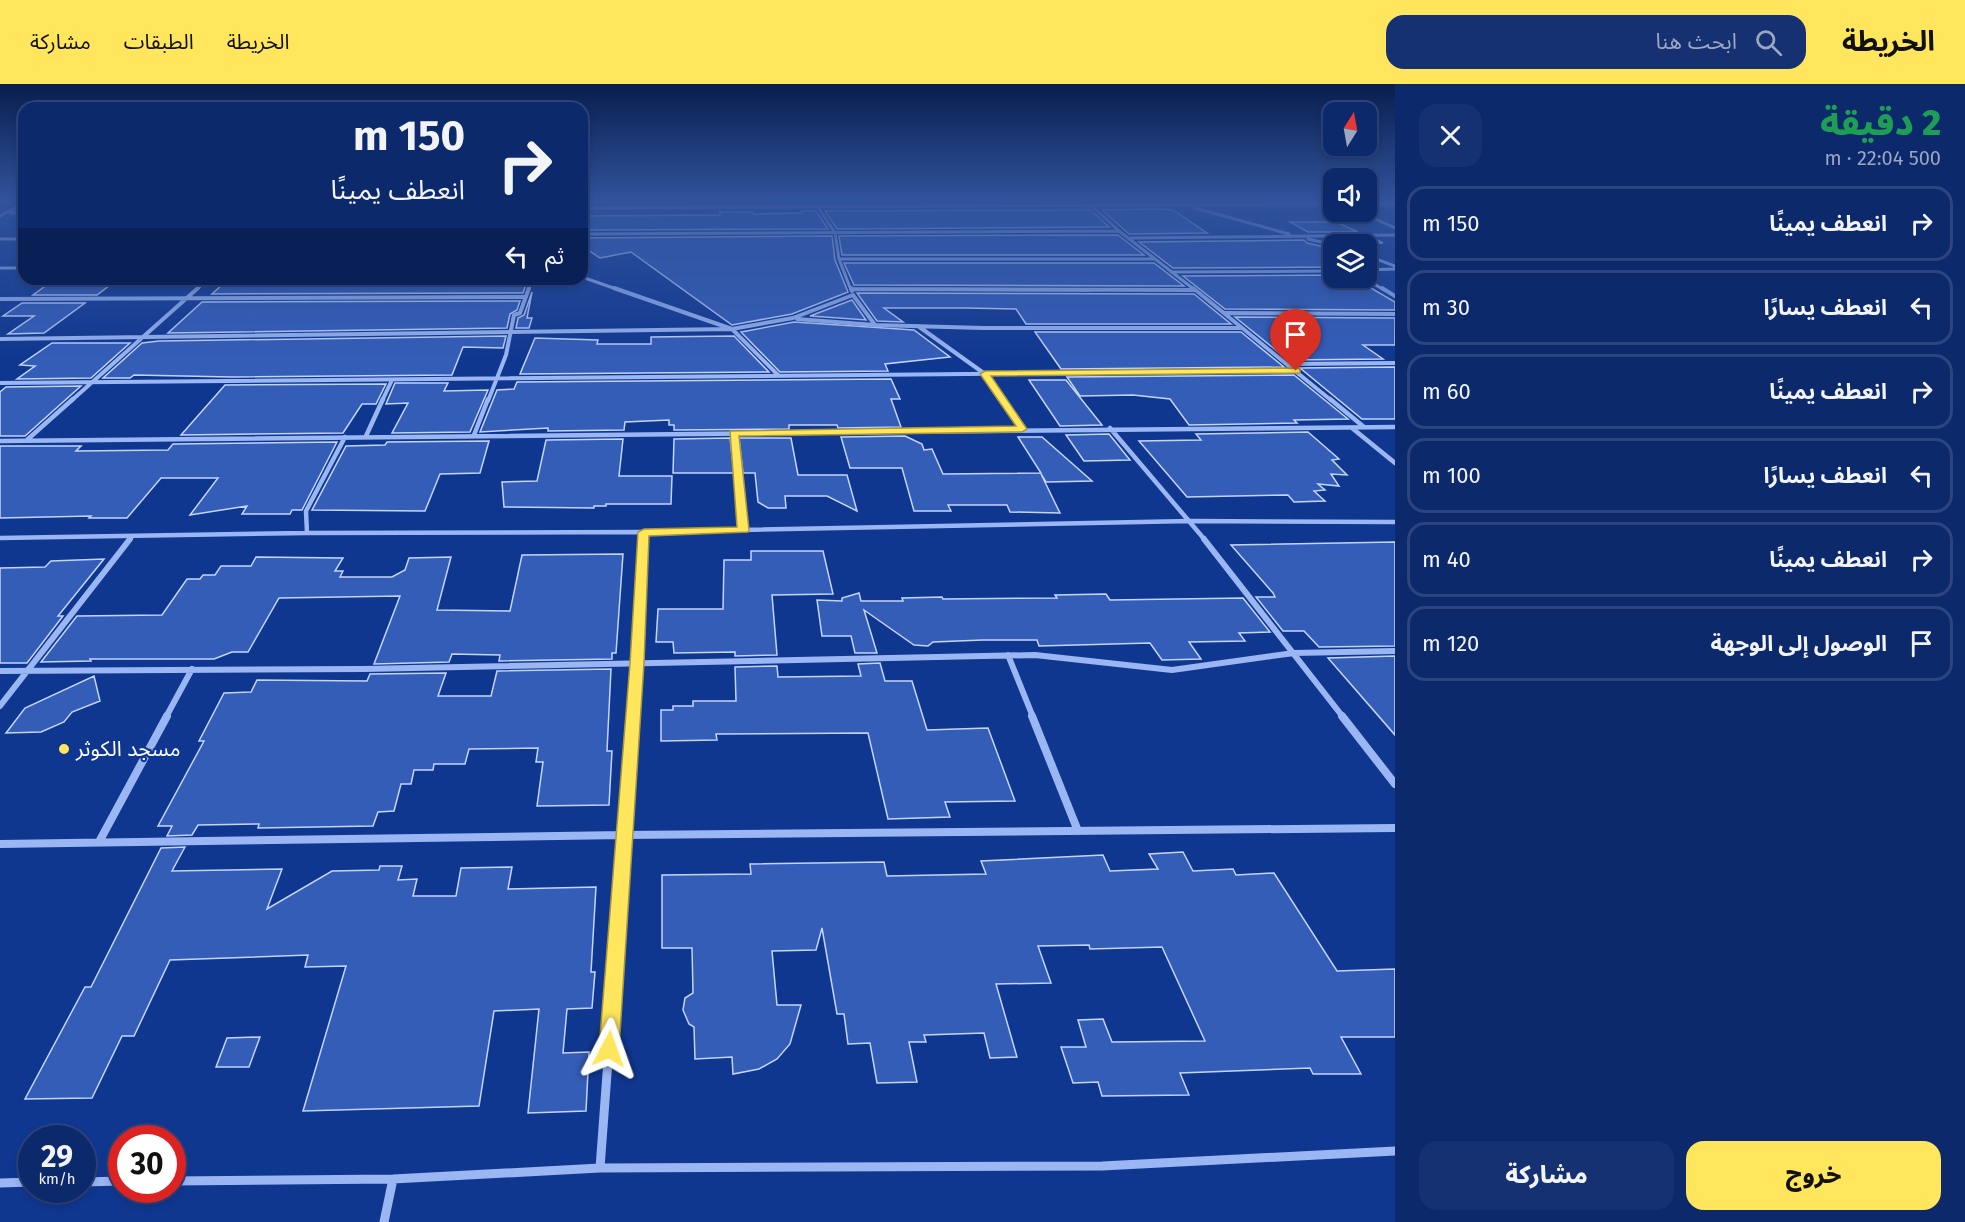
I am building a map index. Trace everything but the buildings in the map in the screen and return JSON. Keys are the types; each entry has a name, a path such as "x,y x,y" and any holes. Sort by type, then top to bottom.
{"street":[{"path":"838,254 853,295 875,325"},
{"path":"1148,254 1225,313 1364,427"},
{"path":"839,259 1154,259"},
{"path":"1377,260 1395,268"},
{"path":"0,268 18,268"},
{"path":"1377,269 1395,268"},
{"path":"1170,272 1323,271"},
{"path":"588,279 732,329 778,375"},
{"path":"28,439 201,285"},
{"path":"474,435 496,380 514,315 520,313 530,285"},
{"path":"1377,286 1395,296"},
{"path":"851,289 1194,290"},
{"path":"0,339 732,329 793,318 853,295"},
{"path":"0,299 525,297"},
{"path":"1225,313 1395,314"},
{"path":"793,318 918,326 1242,328"},
{"path":"918,326 985,374 1022,429"},
{"path":"1287,364 1395,363"},
{"path":"0,383 1296,371"},
{"path":"366,436 392,380"},
{"path":"1352,427 1395,463"},
{"path":"0,441 1110,428 1395,427"},
{"path":"1110,428 1190,522 1395,784"},
{"path":"734,433 744,530"},
{"path":"307,533 306,512 345,437"},
{"path":"0,538 307,533 644,532 1190,522 1395,522"},
{"path":"600,1168 637,663 644,532"},
{"path":"0,706 132,537"},
{"path":"0,670 376,668 1035,655 1172,670 1294,653 1395,651"},
{"path":"1008,655 1078,831"},
{"path":"99,842 192,669"},
{"path":"0,844 624,835 1395,828"},
{"path":"186,1181 393,1179 600,1168 1102,1166 1395,1151"},
{"path":"384,1222 393,1179"},
{"path":"0,1183 18,1182"}],"place":[{"name":"مسجد الكوثر","path":"64,749"}],"route":[{"path":"609,1049 637,663 644,532 744,530 734,433 1022,429 985,374 1296,371"}]}
